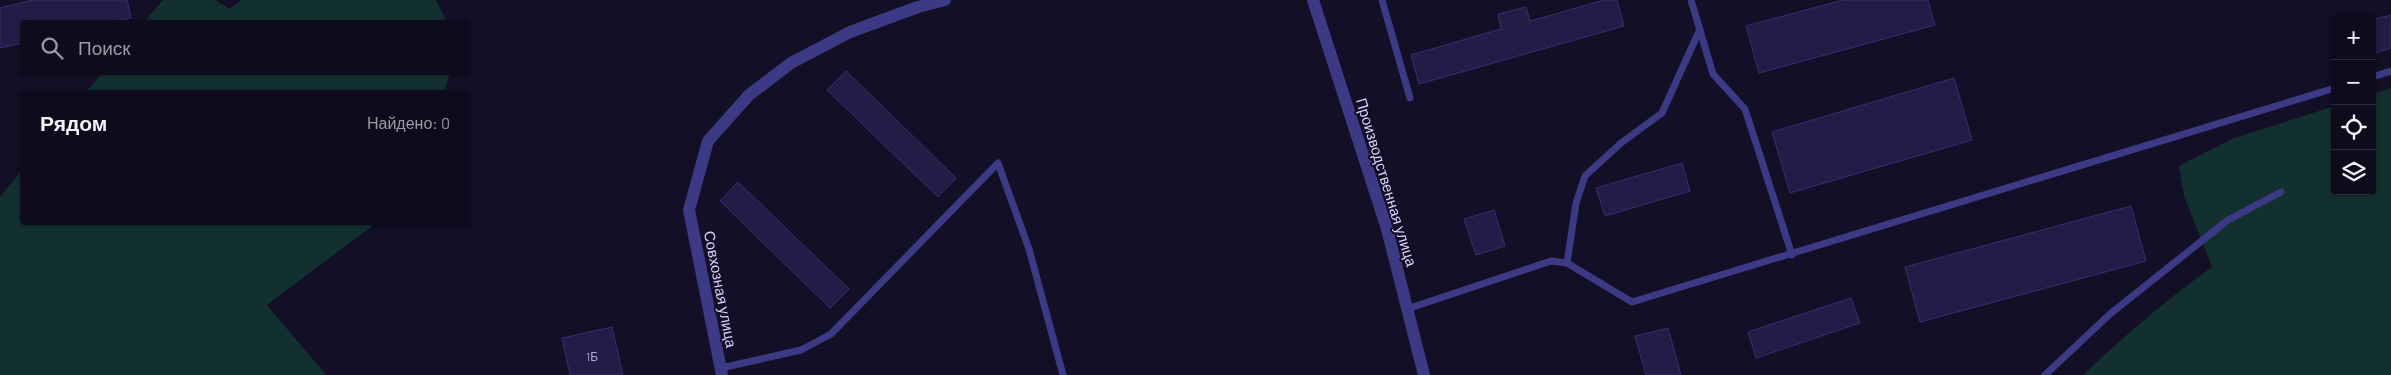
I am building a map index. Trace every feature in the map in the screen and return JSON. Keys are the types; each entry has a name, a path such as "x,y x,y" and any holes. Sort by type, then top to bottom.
{"street":[{"name":"Совхозная улица","path":"721,372 689,210 708,141 750,95 791,63 850,32 918,7 945,0"},
{"name":"Производственная улица","path":"1313,0 1387,229 1424,375"}],"lane":[{"path":"1382,0 1410,98"},
{"path":"1691,0 1713,74 1745,109 1792,254"},
{"path":"1567,263 1576,203 1585,176 1621,142 1662,113 1700,29"},
{"path":"2376,76 2391,71"},
{"path":"1407,309 1551,261 1567,263 1632,302 2331,89"},
{"path":"721,372 801,350 831,334 998,163 1029,249 1063,375"},
{"path":"2045,375 2110,314 2228,220 2280,192"}],"green space":[{"path":"163,0 215,0 229,9 242,0 436,0 446,20 146,20"},
{"path":"100,75 449,75 445,90 88,90"},
{"path":"2391,88 2391,375 2083,375 2178,292 2212,267 2184,196 2179,166 2234,138 2331,107 2331,195 2376,195 2376,93"},
{"path":"20,172 20,225 373,225 267,305 326,375 0,375 0,197"}],"building":[{"path":"33,0 127,0 131,18 120,20 20,20 20,43 0,48 0,8"},
{"path":"1604,0 1617,0 1624,26 1419,84 1411,55 1501,29 1498,14 1526,7 1530,21"},
{"path":"1843,0 1928,0 1935,25 1759,73 1746,26"},
{"path":"2391,15 2391,48 2376,53 2376,19"},
{"path":"846,71 956,178 938,197 827,90"},
{"path":"1954,78 1972,140 1790,193 1772,132"},
{"path":"1682,163 1690,191 1605,216 1596,188"},
{"path":"738,182 849,289 830,308 720,201"},
{"path":"2131,206 2146,261 1920,322 1905,267"},
{"path":"1494,210 1505,246 1476,255 1464,219"},
{"path":"1851,298 1860,323 1756,358 1748,332"},
{"path":"612,327 623,375 570,375 562,338"},
{"path":"1668,328 1681,375 1646,375 1635,336"}]}
